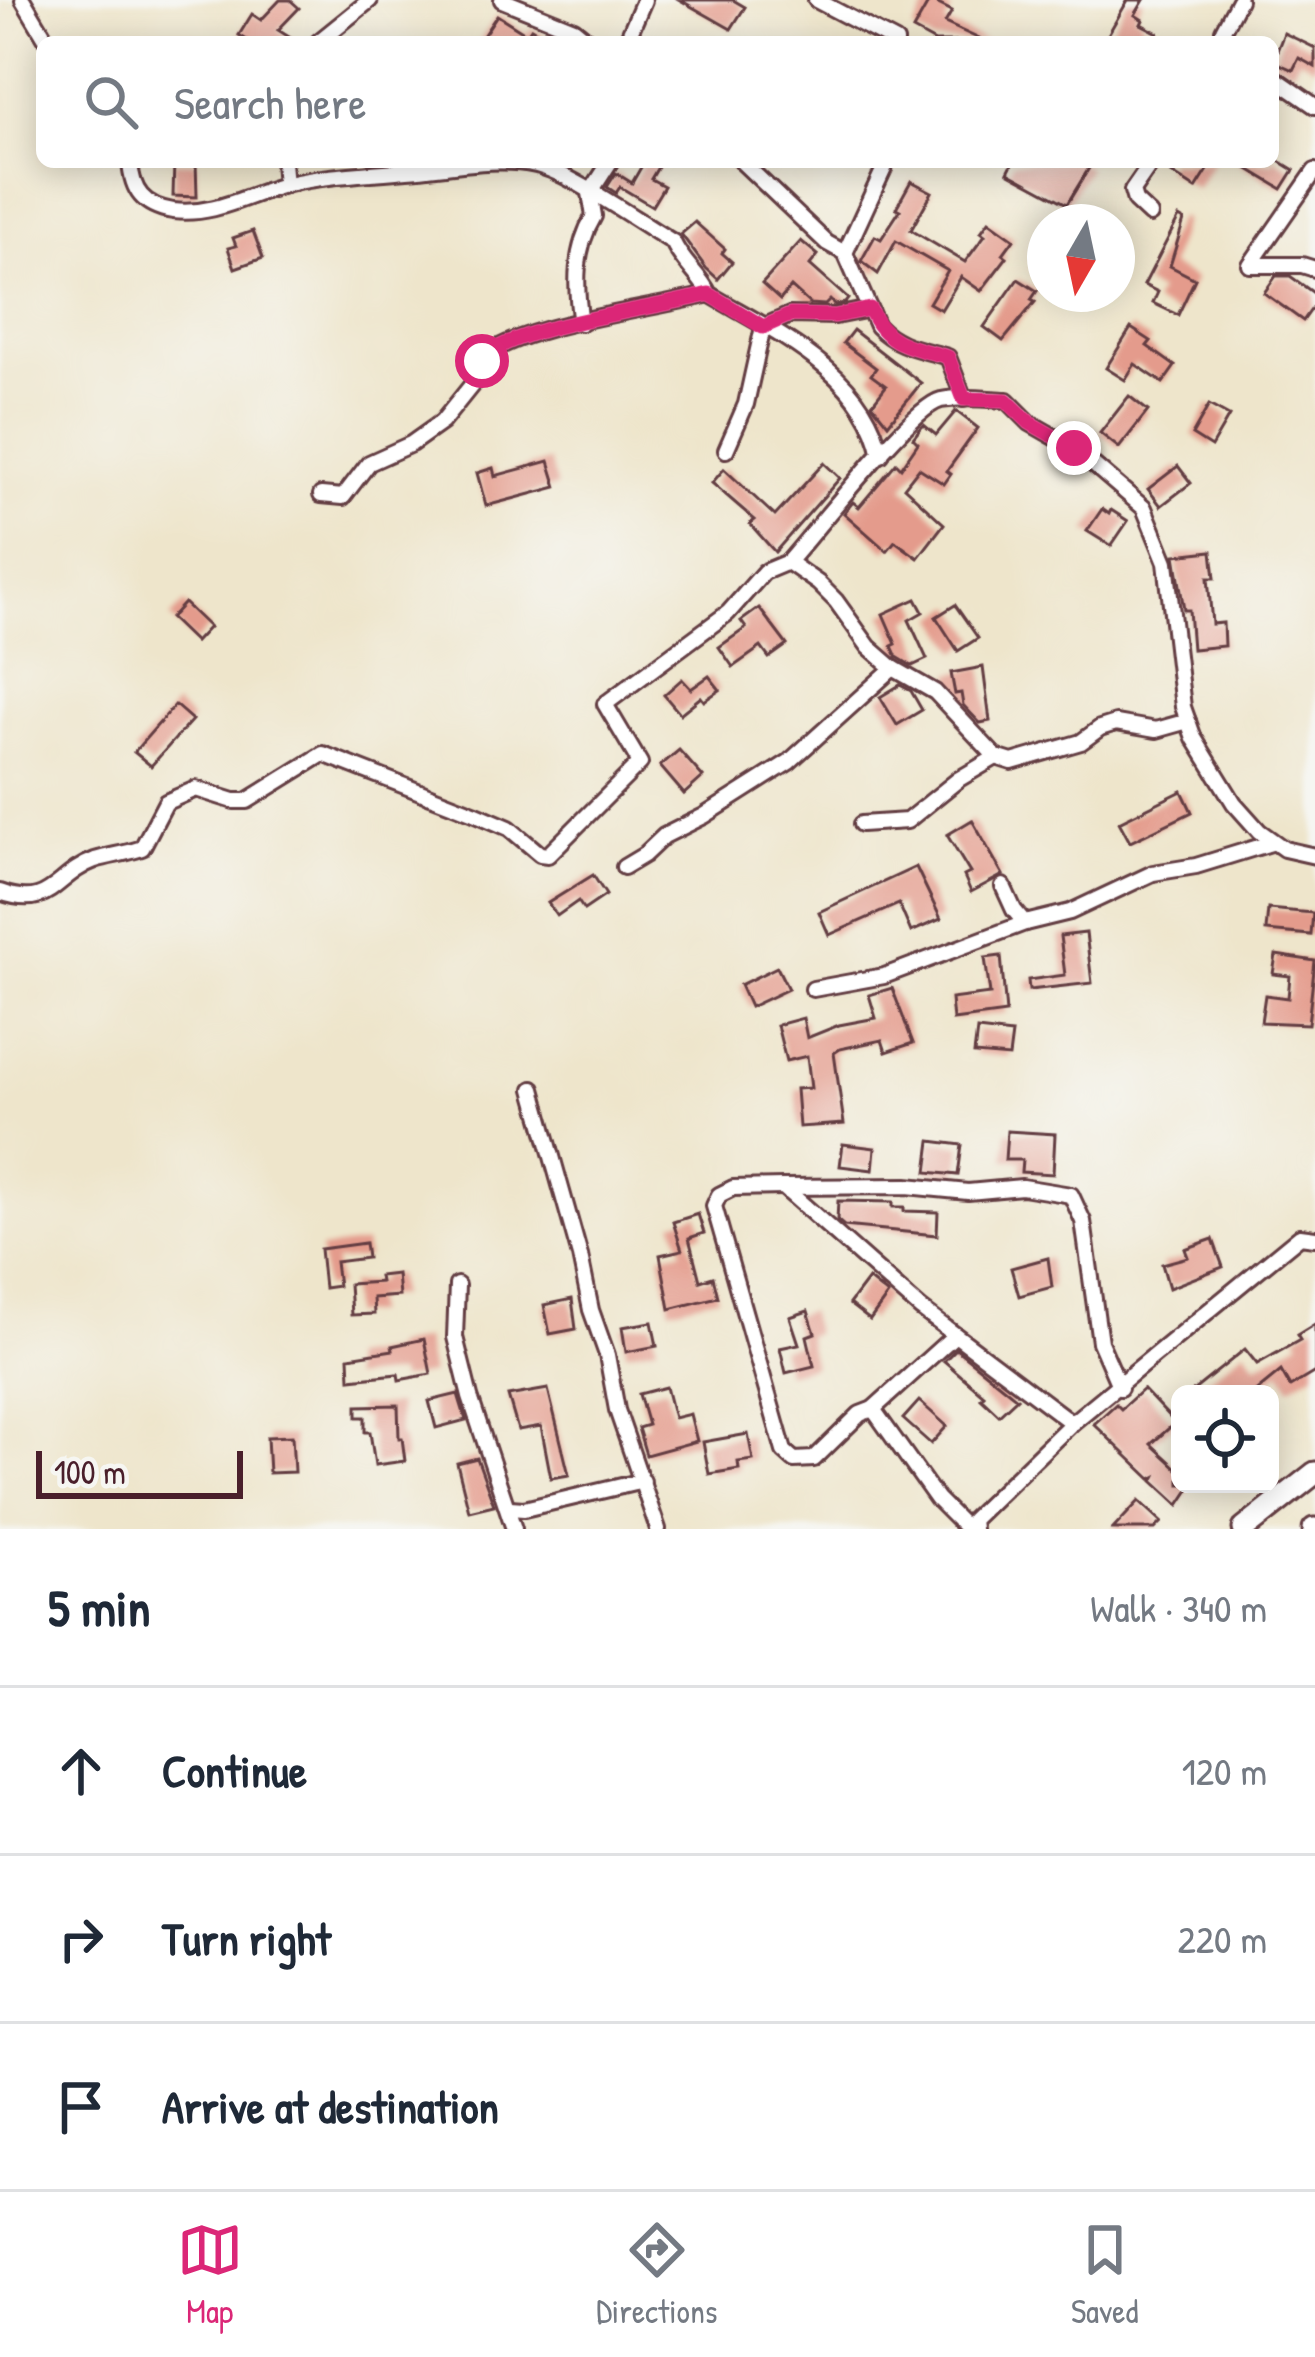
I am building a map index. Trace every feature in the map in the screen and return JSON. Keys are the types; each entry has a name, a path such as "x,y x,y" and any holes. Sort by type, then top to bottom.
{"main road":[{"path":"1244,1529 1315,1473"}],"street":[{"path":"23,0 44,36"},
{"path":"325,36 370,0"},
{"path":"502,0 583,36"},
{"path":"629,36 644,0"},
{"path":"816,0 885,36"},
{"path":"1224,36 1239,0"},
{"path":"1279,81 1315,106"},
{"path":"131,168 133,188 147,203 169,210 229,207 285,185 338,175 431,168"},
{"path":"284,168 285,185"},
{"path":"543,168 673,242 680,260 701,277 709,294 812,353 843,384 877,434 881,455"},
{"path":"580,322 582,235 594,216 590,193 606,168"},
{"path":"748,168 827,243 845,253 877,326 896,343 948,357 964,399"},
{"path":"845,253 884,168"},
{"path":"1149,168 1132,191 1150,215"},
{"path":"1315,171 1250,265 1315,269"},
{"path":"321,495 343,497 369,464 411,444 442,422 483,370 482,361 494,348 580,322 709,294"},
{"path":"763,327 790,315 835,316 870,309"},
{"path":"726,450 746,404 763,327"},
{"path":"0,892 20,899 38,898 94,860 142,848 166,802 196,789 247,801 323,754 474,813 548,855 640,764 605,704 728,614 764,572 788,562 881,455 937,400 964,399 1006,400 1030,423 1074,448 1144,508 1166,562 1188,721 1234,803 1271,843 1315,856"},
{"path":"788,562 818,583 869,647 892,668 935,692 996,757 1012,762 1081,742 1116,723 1156,730 1188,721"},
{"path":"624,867 664,836 789,762 892,668"},
{"path":"861,824 907,821 959,778 996,757"},
{"path":"813,989 884,976 1070,911 1153,873 1196,866 1271,843"},
{"path":"1003,886 1013,910 1025,923"},
{"path":"533,1089 607,1354 617,1410 658,1529"},
{"path":"955,1335 814,1459 794,1460 784,1451 714,1206 719,1195 733,1188 907,1186 968,1192 1022,1186 1071,1195 1084,1221 1100,1342 1120,1388"},
{"path":"783,1187 955,1335 1072,1423"},
{"path":"970,1529 972,1520 1072,1423 1300,1236 1315,1238"},
{"path":"458,1285 455,1337 514,1529"},
{"path":"873,1409 938,1499 970,1529"},
{"path":"510,1508 524,1509 643,1481"}],"building":[{"path":"280,0 290,0 299,8 278,30 288,36 239,35 252,14 261,20"},
{"path":"680,0 733,0 745,7 731,29"},
{"path":"930,0 952,11 945,23 973,36 924,36 913,30"},
{"path":"1128,0 1144,0 1135,15 1156,36 1107,36"},
{"path":"497,15 527,34 531,28 545,36 483,36"},
{"path":"1284,33 1315,48 1315,67 1299,58 1293,70 1279,64"},
{"path":"1279,161 1294,170 1282,189 1247,168 1279,168"},
{"path":"174,168 196,168 197,197 173,196"},
{"path":"641,168 657,168 651,179 664,186 652,206 620,187 616,193 607,187 616,173 632,183"},
{"path":"1010,168 1089,168 1067,204 1008,172"},
{"path":"1166,168 1209,168 1196,189"},
{"path":"911,181 932,192 911,230 965,262 985,235 981,232 989,221 1014,239 1003,254 1007,257 981,291 961,277 941,310 929,303 948,271 896,241 878,274 861,261 875,236 881,239 900,210 896,208"},
{"path":"1179,217 1184,220 1170,266 1195,279 1178,315 1153,303 1158,292 1144,285"},
{"path":"695,222 725,249 722,253 732,262 718,279 681,234"},
{"path":"253,231 263,258 235,268 228,248 236,246 233,238"},
{"path":"801,241 818,255 810,265 848,299 845,303 810,304 791,287 780,300 762,284"},
{"path":"1276,276 1290,276 1315,294 1315,304 1303,321 1264,293"},
{"path":"1018,279 1027,285 1027,312 1003,341 984,327"},
{"path":"1131,328 1175,366 1163,383 1135,364 1125,380 1106,368"},
{"path":"853,330 921,383 888,424 872,404 886,386 871,375 876,368 843,343"},
{"path":"1129,396 1148,411 1119,448 1100,433"},
{"path":"1209,405 1229,416 1211,447 1192,435"},
{"path":"956,411 978,428 947,471 951,474 944,484 919,468 904,487 944,524 918,558 895,541 887,551 844,513 853,502 859,507 896,463 901,468 924,425 936,435"},
{"path":"549,461 557,487 486,506 477,473 493,468 495,476"},
{"path":"824,463 840,478 775,552 750,524 755,520 712,483 724,469 775,516"},
{"path":"1178,466 1191,483 1161,506 1148,489"},
{"path":"1102,509 1128,521 1111,546 1087,531"},
{"path":"1212,551 1215,578 1208,578 1212,624 1223,623 1224,646 1192,649 1189,610 1184,610 1175,555"},
{"path":"916,599 923,612 909,620 927,659 912,666 897,657 883,614"},
{"path":"184,603 209,627 195,642 170,618"},
{"path":"955,605 978,638 958,651 936,617"},
{"path":"759,608 787,645 769,658 761,647 733,667 719,647 746,628 741,621"},
{"path":"983,667 990,721 980,723 963,705 961,693 955,694 951,673"},
{"path":"709,676 720,690 704,701 701,697 680,714 664,695 682,679 691,689"},
{"path":"900,685 911,691 922,710 897,725 880,697"},
{"path":"175,705 192,720 151,766 134,752"},
{"path":"679,750 703,777 684,794 660,766"},
{"path":"1182,791 1192,812 1130,842 1119,822"},
{"path":"972,820 1003,875 971,892 964,876 970,873 947,835"},
{"path":"916,867 941,919 911,932 899,904 829,935 819,912"},
{"path":"593,875 606,895 584,910 578,901 557,916 548,903"},
{"path":"1268,909 1313,913 1311,935 1266,931"},
{"path":"1086,933 1092,983 1029,990 1028,980 1065,975 1060,936"},
{"path":"1276,955 1315,961 1308,1024 1261,1022 1265,995 1288,998 1290,976 1273,974"},
{"path":"1001,956 1006,1013 953,1020 951,999 990,994 985,958"},
{"path":"777,967 788,989 750,1007 740,985"},
{"path":"892,988 913,1043 886,1052 882,1040 834,1053 844,1124 799,1127 796,1089 811,1088 807,1056 786,1061 777,1025 803,1018 807,1038 876,1018 869,995"},
{"path":"977,1030 1012,1034 1009,1057 974,1054"},
{"path":"1007,1131 1055,1134 1053,1174 1021,1172 1022,1160 1005,1160"},
{"path":"931,1141 962,1145 958,1175 927,1172"},
{"path":"843,1144 875,1148 873,1170 840,1166"},
{"path":"838,1201 893,1202 893,1207 904,1207 904,1211 938,1212 937,1235 844,1226 837,1220"},
{"path":"698,1214 704,1233 689,1238 700,1281 713,1277 718,1297 670,1309 660,1255 682,1250 673,1222"},
{"path":"1213,1239 1223,1267 1169,1288 1162,1264 1188,1257 1185,1249"},
{"path":"365,1243 367,1258 335,1262 338,1286 324,1288 320,1249"},
{"path":"1048,1258 1052,1287 1019,1296 1011,1268"},
{"path":"397,1274 399,1296 373,1298 374,1314 351,1315 349,1284 380,1282 379,1276"},
{"path":"868,1279 888,1295 870,1320 849,1304"},
{"path":"572,1299 576,1329 550,1334 544,1305"},
{"path":"808,1311 815,1333 807,1336 814,1366 786,1373 780,1348 799,1344 790,1317"},
{"path":"652,1322 657,1346 626,1352 622,1327"},
{"path":"1315,1324 1315,1372 1290,1387 1281,1371 1264,1385 1200,1385 1245,1349 1257,1364 1300,1340 1297,1335"},
{"path":"424,1339 431,1374 399,1380 398,1374 350,1379 349,1357"},
{"path":"956,1349 1017,1398 999,1415 981,1398 984,1395 944,1361"},
{"path":"666,1387 674,1418 690,1414 697,1441 646,1455 638,1428 648,1425 639,1394"},
{"path":"548,1389 569,1475 551,1478 541,1426 518,1430 508,1396"},
{"path":"1143,1389 1171,1419 1171,1426 1151,1444 1171,1463 1171,1493 1187,1493 1179,1505 1153,1481 1155,1477 1151,1479 1094,1424 1116,1404 1121,1409"},
{"path":"458,1394 466,1420 436,1428 429,1401"},
{"path":"919,1401 947,1426 931,1444 903,1419"},
{"path":"398,1405 405,1461 375,1465 370,1432 365,1432 365,1417 357,1417 357,1406"},
{"path":"748,1434 753,1460 738,1462 739,1469 709,1474 703,1442"},
{"path":"292,1436 294,1472 269,1473 267,1437"},
{"path":"477,1458 494,1505 469,1511 457,1463"},
{"path":"1139,1501 1162,1522 1155,1529 1113,1529"}],"route":[{"path":"482,361 494,348 533,334 709,294 763,327 790,315 835,316 870,309 877,326 896,343 948,357 964,399 1006,400 1030,423 1074,448"}]}
